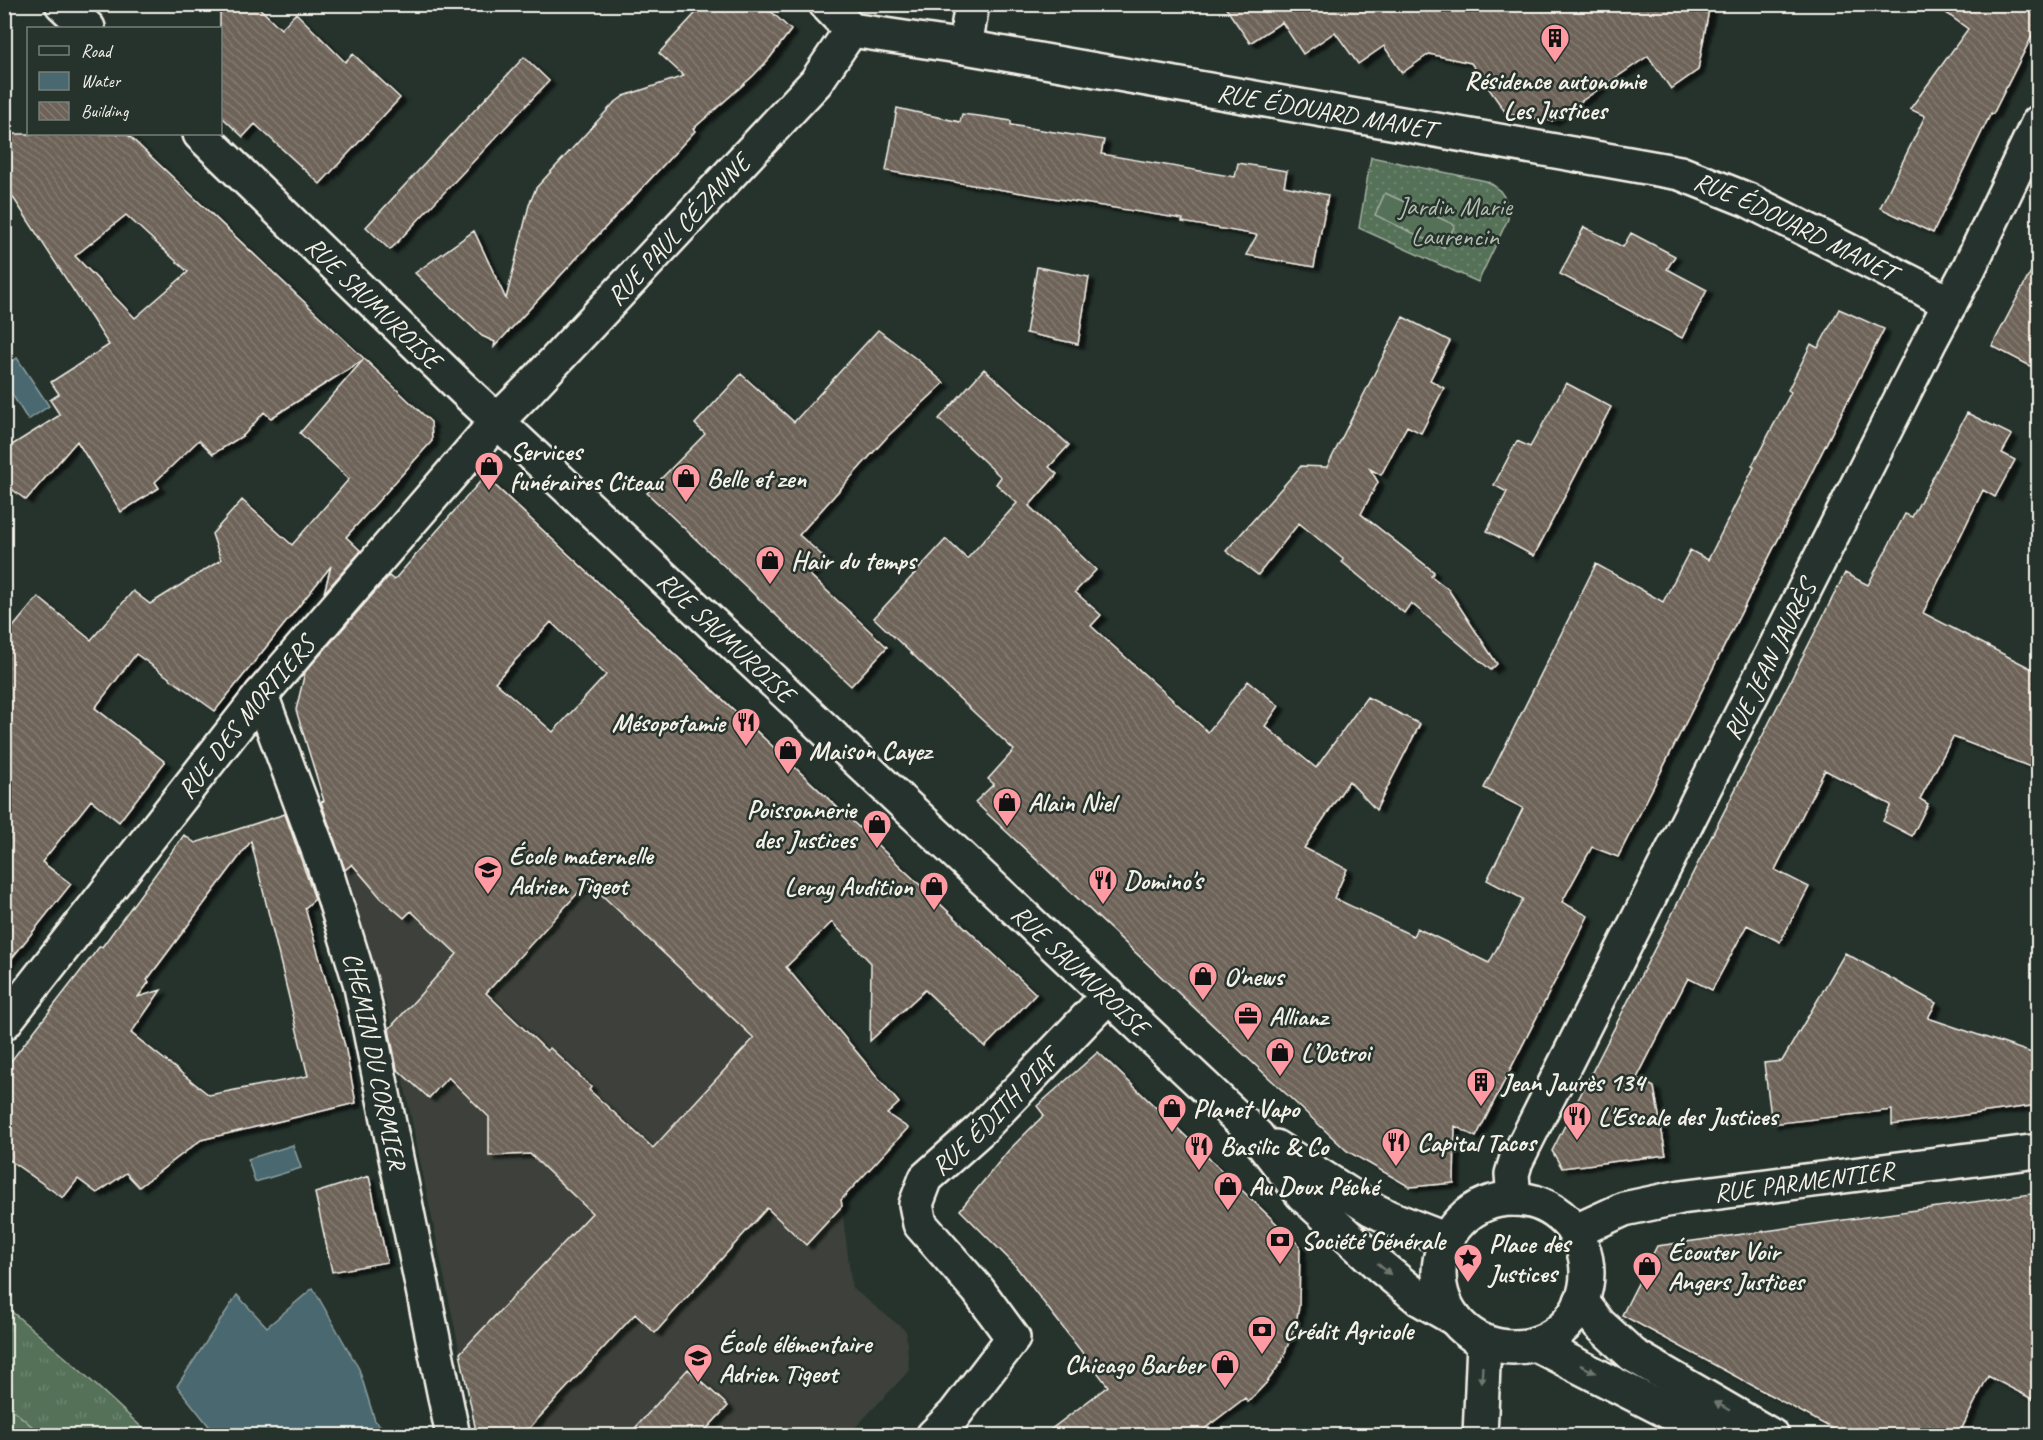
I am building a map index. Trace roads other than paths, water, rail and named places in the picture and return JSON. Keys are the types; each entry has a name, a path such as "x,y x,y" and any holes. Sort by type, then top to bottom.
{"street":[{"path":"62,4 87,27"},
{"path":"826,4 851,30"},
{"path":"965,47 972,4"},
{"name":"RUE ÉDOUARD MANET","path":"851,30 965,47 1680,174 1748,200 1950,304"},
{"name":"RUE PAUL CÉZANNE","path":"498,420 780,122 816,82 851,30"},
{"name":"RUE JEAN JAURÈS","path":"1514,1199 1512,1174 1516,1161 1950,304 2038,123"},
{"name":"RUE SAUMUROISE","path":"201,135 423,350 1257,1136 1302,1194 1380,1266 1420,1299 1455,1320"},
{"name":"RUE DES MORTIERS","path":"4,1023 261,695 498,420"},
{"name":"CHEMIN DU CORMIER","path":"261,695 324,865 360,982 453,1436"},
{"name":"RUE ÉDITH PIAF","path":"952,1429 1013,1338 978,1290 920,1224 916,1204 926,1178 981,1129 1108,995"},
{"name":"RUE SAUMUROISE","path":"1257,1136 1372,1209 1447,1240"},
{"name":"RUE PARMENTIER","path":"1574,1232 1624,1209 1681,1197 2038,1150"},
{"path":"1514,1199 1534,1203 1552,1211 1574,1232 1583,1251 1587,1271 1581,1301 1563,1328 1535,1344 1504,1347 1484,1342 1463,1329 1455,1320 1442,1295 1439,1267 1447,1240 1466,1216 1474,1210 1514,1199"},
{"path":"1581,1301 1599,1324 1633,1355 1772,1436"},
{"path":"1479,1436 1484,1342"},
{"path":"1535,1344 1716,1436"}],"water":[{"path":"17,358 49,406 28,420 5,383 5,366"},
{"path":"293,1145 301,1168 255,1182 248,1159"},
{"path":"313,1288 359,1369 375,1421 391,1435 216,1435 177,1386 237,1295 267,1327"}],"place":[{"name":"Résidence autonomie Les Justices","path":"1555,64"},
{"name":"Services funéraires Citeau","path":"489,492"},
{"name":"Belle et zen","path":"686,504"},
{"name":"Hair du temps","path":"770,586"},
{"name":"Mésopotamie","path":"746,748"},
{"name":"Maison Cayez","path":"788,776"},
{"name":"Alain Niel","path":"1007,828"},
{"name":"Poissonnerie des Justices","path":"877,850"},
{"name":"École maternelle Adrien Tigeot","path":"488,896"},
{"name":"Domino's","path":"1103,906"},
{"name":"Leray Audition","path":"934,912"},
{"name":"O'news","path":"1203,1002"},
{"name":"Allianz","path":"1248,1042"},
{"name":"L’Octroi","path":"1280,1078"},
{"name":"Jean Jaurès 134","path":"1481,1108"},
{"name":"Planet Vapo","path":"1172,1134"},
{"name":"L'Escale des Justices","path":"1577,1142"},
{"name":"Capital Tacos","path":"1396,1168"},
{"name":"Basilic & Co","path":"1199,1172"},
{"name":"Au Doux Péché","path":"1228,1212"},
{"name":"Société Générale","path":"1280,1266"},
{"name":"Place des Justices","path":"1468,1284"},
{"name":"Écouter Voir Angers Justices","path":"1647,1292"},
{"name":"Crédit Agricole","path":"1262,1356"},
{"name":"École élémentaire Adrien Tigeot","path":"698,1384"},
{"name":"Chicago Barber","path":"1225,1390"}],"park label":[{"name":"Jardin Marie Laurencin","path":"1455,221"}]}
